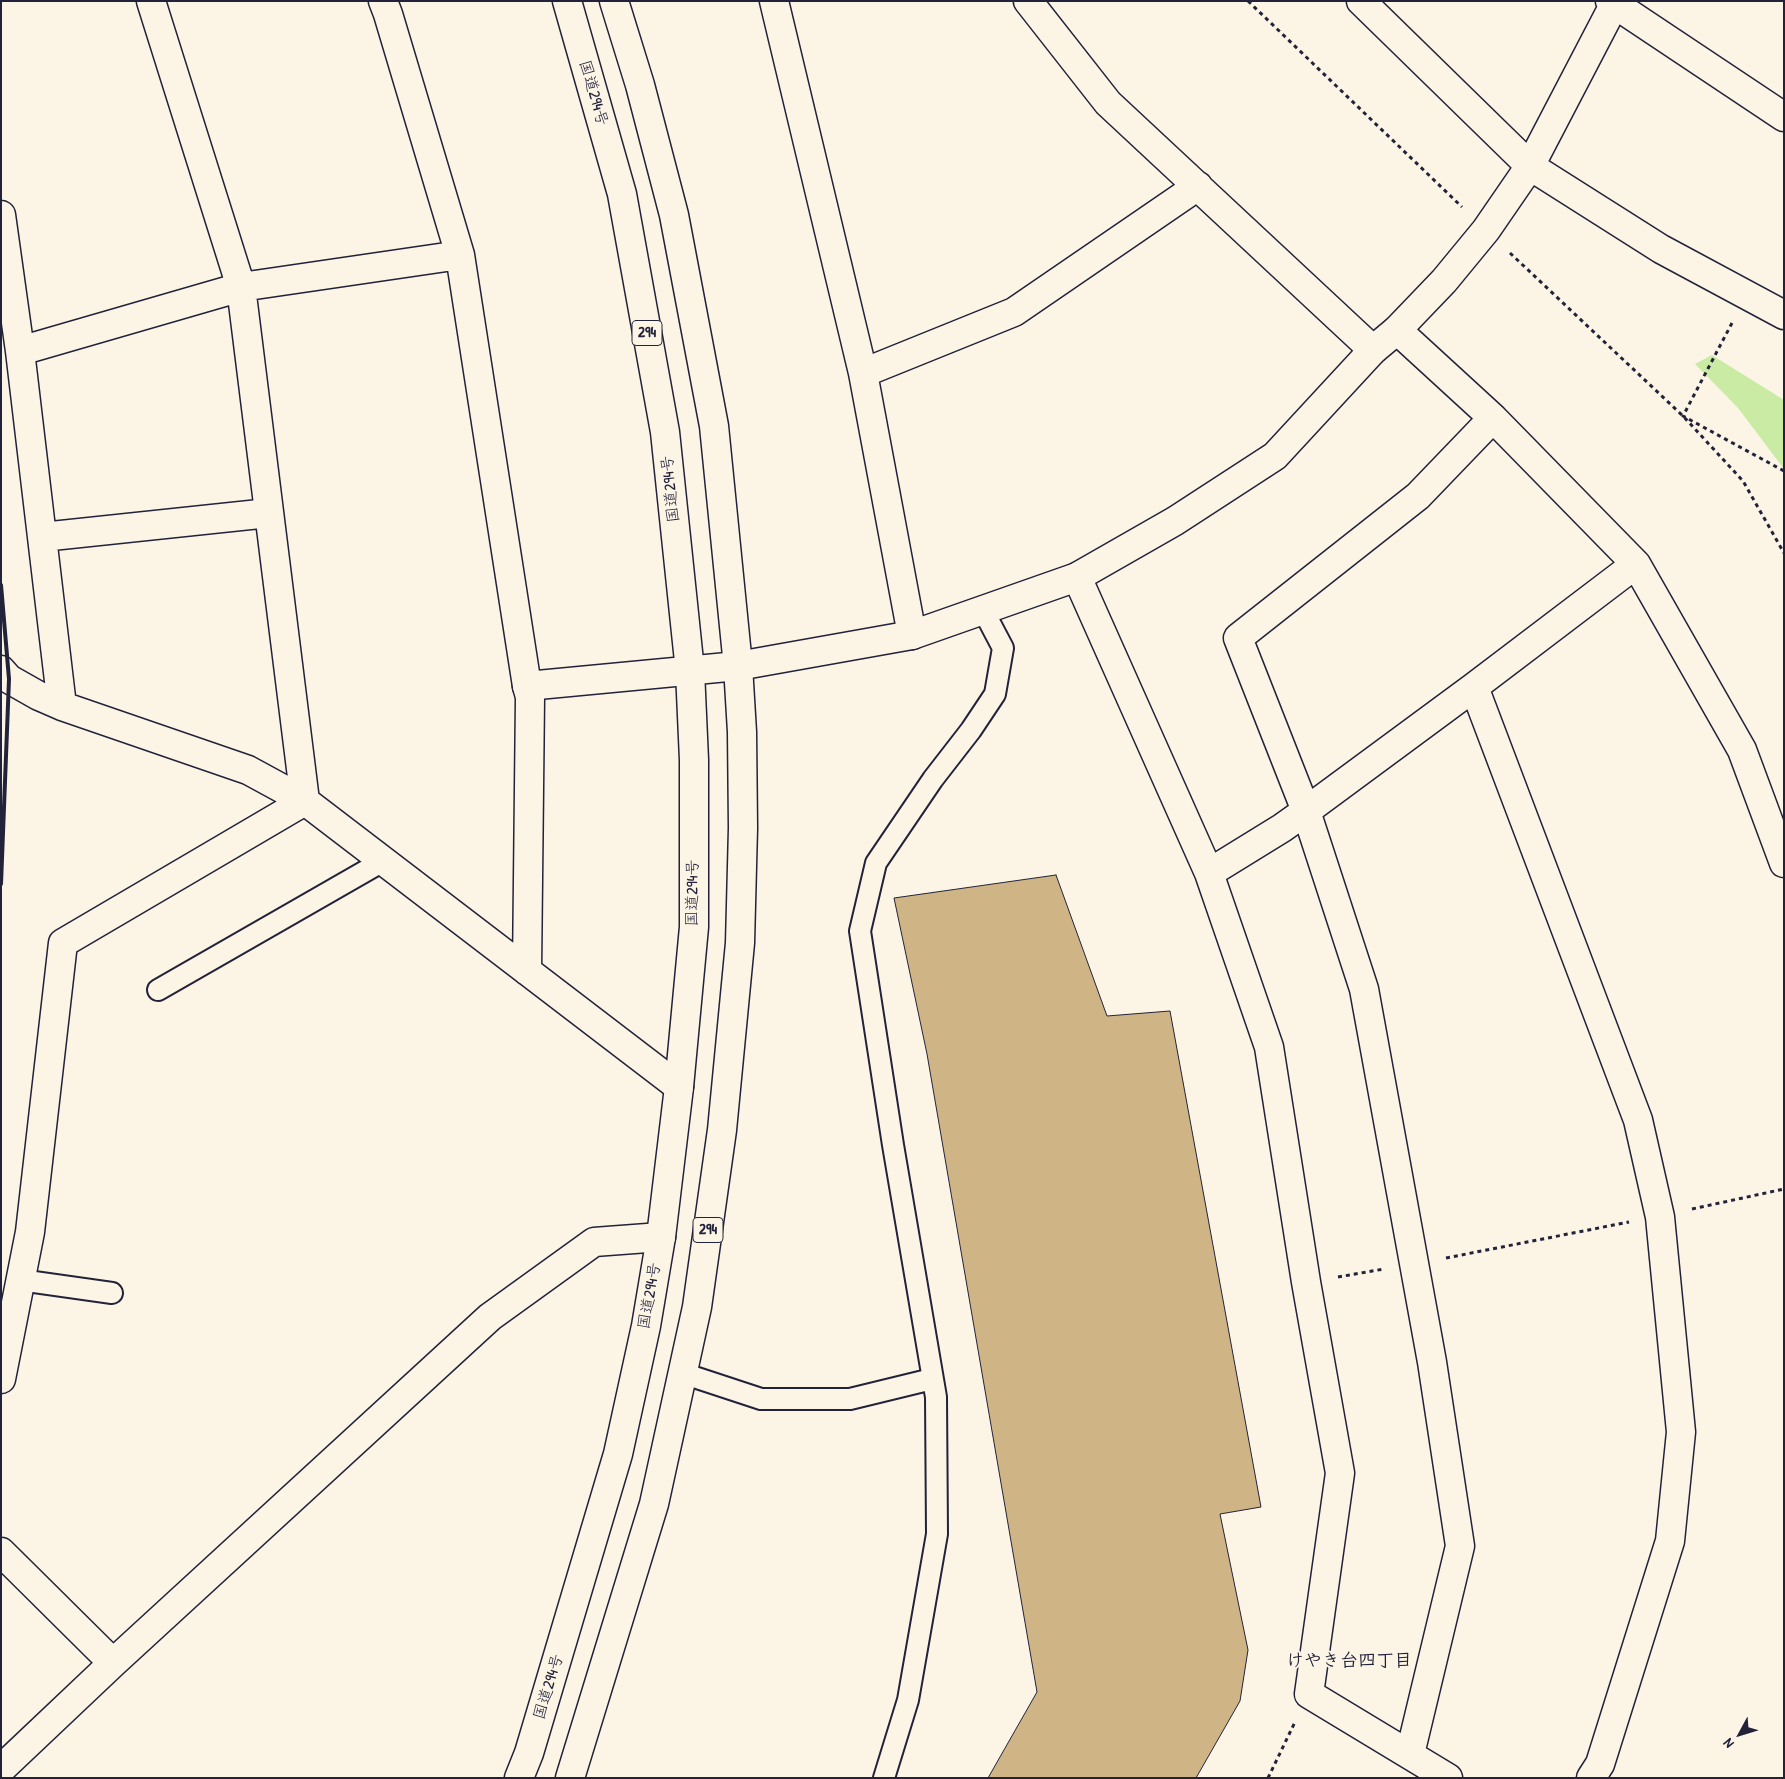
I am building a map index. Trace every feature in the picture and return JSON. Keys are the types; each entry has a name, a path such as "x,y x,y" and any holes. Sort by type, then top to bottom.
{"main road":[{"path":"151,1 241,287 305,801"},
{"path":"383,1 460,255 530,697 527,971"},
{"name":"国道294号","path":"519,1778 532,1744 618,1454 646,1326 661,1237 679,1087 694,927 694,760 690,671 665,432 622,194 567,1"},
{"name":"294","path":"570,1778 654,1504 696,1307 722,1130 740,943 743,828 742,732 738,666 714,426 674,215 640,85 614,1"},
{"path":"774,1 863,373 912,635"},
{"path":"1028,1 1108,104 1373,350"},
{"path":"1361,1 1530,166 1661,249 1784,315"},
{"path":"527,686 738,666 912,635 1077,577 1176,521 1275,456 1373,350 1397,330 1444,282 1486,230 1530,166 1613,2 1784,118"},
{"path":"863,373 1014,312 1198,186"},
{"path":"1,215 20,351 62,706"},
{"path":"20,351 241,287 460,255"},
{"path":"1397,330 1493,418 1636,564 1742,750 1784,863"},
{"path":"1410,1754 1460,1546 1432,1362 1364,989 1306,811 1238,638 1418,496 1493,418"},
{"path":"42,537 269,513"},
{"path":"1209,873 1306,811 1636,564"},
{"path":"1077,577 1209,873 1268,1047 1306,1282 1340,1473 1309,1694 1448,1778"},
{"path":"1,670 16,683 38,696 248,770 305,801 679,1087"},
{"path":"1474,687 1638,1120 1660,1216 1681,1432 1670,1542 1600,1764 1592,1778"},
{"path":"1,1379 30,1232 63,943 305,801"},
{"path":"1,1769 113,1663 490,1317 594,1242 661,1237"},
{"path":"1,1552 113,1663"}],"lane":[{"path":"884,1778 908,1700 937,1534 936,1397 893,1145 860,931 876,862 933,779 972,730 996,694 1002,648 983,610"},
{"path":"158,990 383,862"},
{"path":"20,1280 112,1293"},
{"path":"682,1373 761,1400 850,1399 932,1379"}],"path":[{"path":"1248,1 1683,416 1743,481 1784,553"},
{"path":"1683,416 1747,295"},
{"path":"1683,416 1784,471"},
{"path":"1306,1282 1414,1264 1660,1216 1784,1189"},
{"path":"1268,1778 1309,1694"}],"green space":[{"path":"1712,355 1784,400 1784,469 1738,408 1695,364"}],"building":[{"path":"1056,875 1107,1016 1170,1011 1261,1507 1220,1514 1248,1650 1240,1701 1196,1778 988,1778 1037,1692 927,1054 894,898"}],"railway":[{"path":"1,585 9,679 1,884"}],"district":[{"name":"けやき台四丁目","path":"1349,1661"}]}
